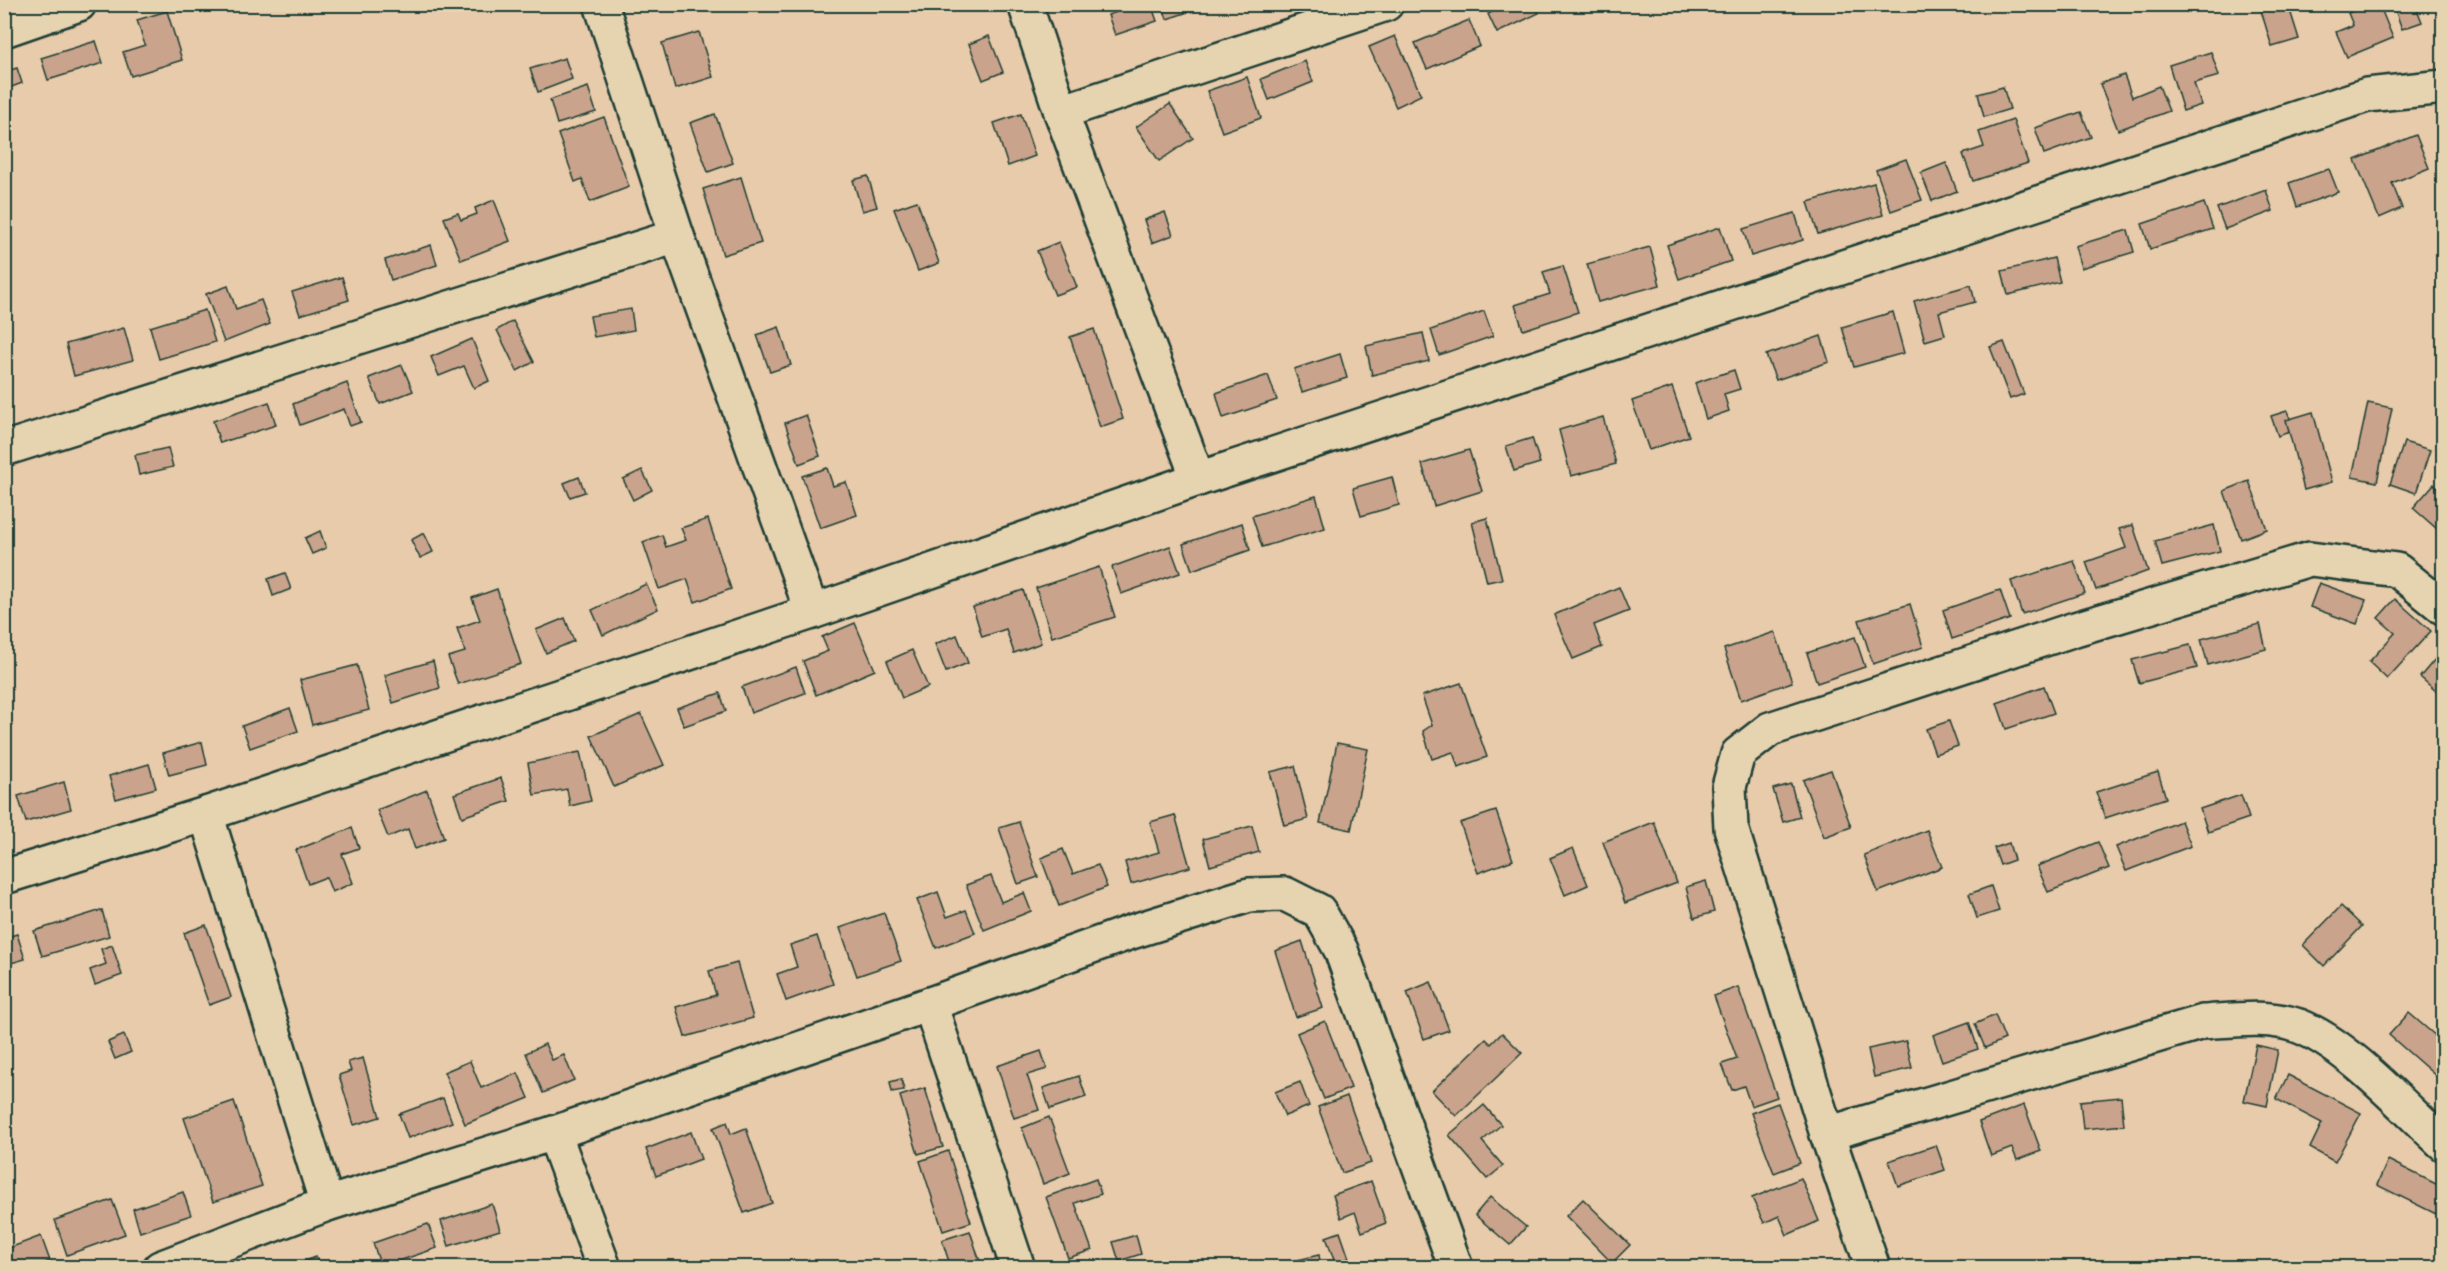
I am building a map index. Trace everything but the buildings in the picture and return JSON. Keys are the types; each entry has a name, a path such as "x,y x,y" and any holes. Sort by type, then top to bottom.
{"street":[{"path":"4,30 79,4"},
{"path":"601,4 677,236 812,612"},
{"path":"1025,4 1061,112 1198,479"},
{"path":"1061,112 1386,4"},
{"path":"4,877 206,814 812,612 1198,479 2367,95 2444,87"},
{"path":"4,450 677,236"},
{"path":"1873,1268 1827,1134 1731,828 1729,788 1738,754 1770,729 2075,629 2310,559 2397,570 2444,608"},
{"path":"206,814 327,1204"},
{"path":"160,1268 327,1204 554,1132 930,1004 1131,932 1249,894 1285,894 1319,911 1341,950 1456,1268"},
{"path":"930,1004 1018,1268"},
{"path":"1827,1134 2204,1022 2254,1018 2298,1026 2340,1048 2444,1144"},
{"path":"554,1132 604,1268"}]}
